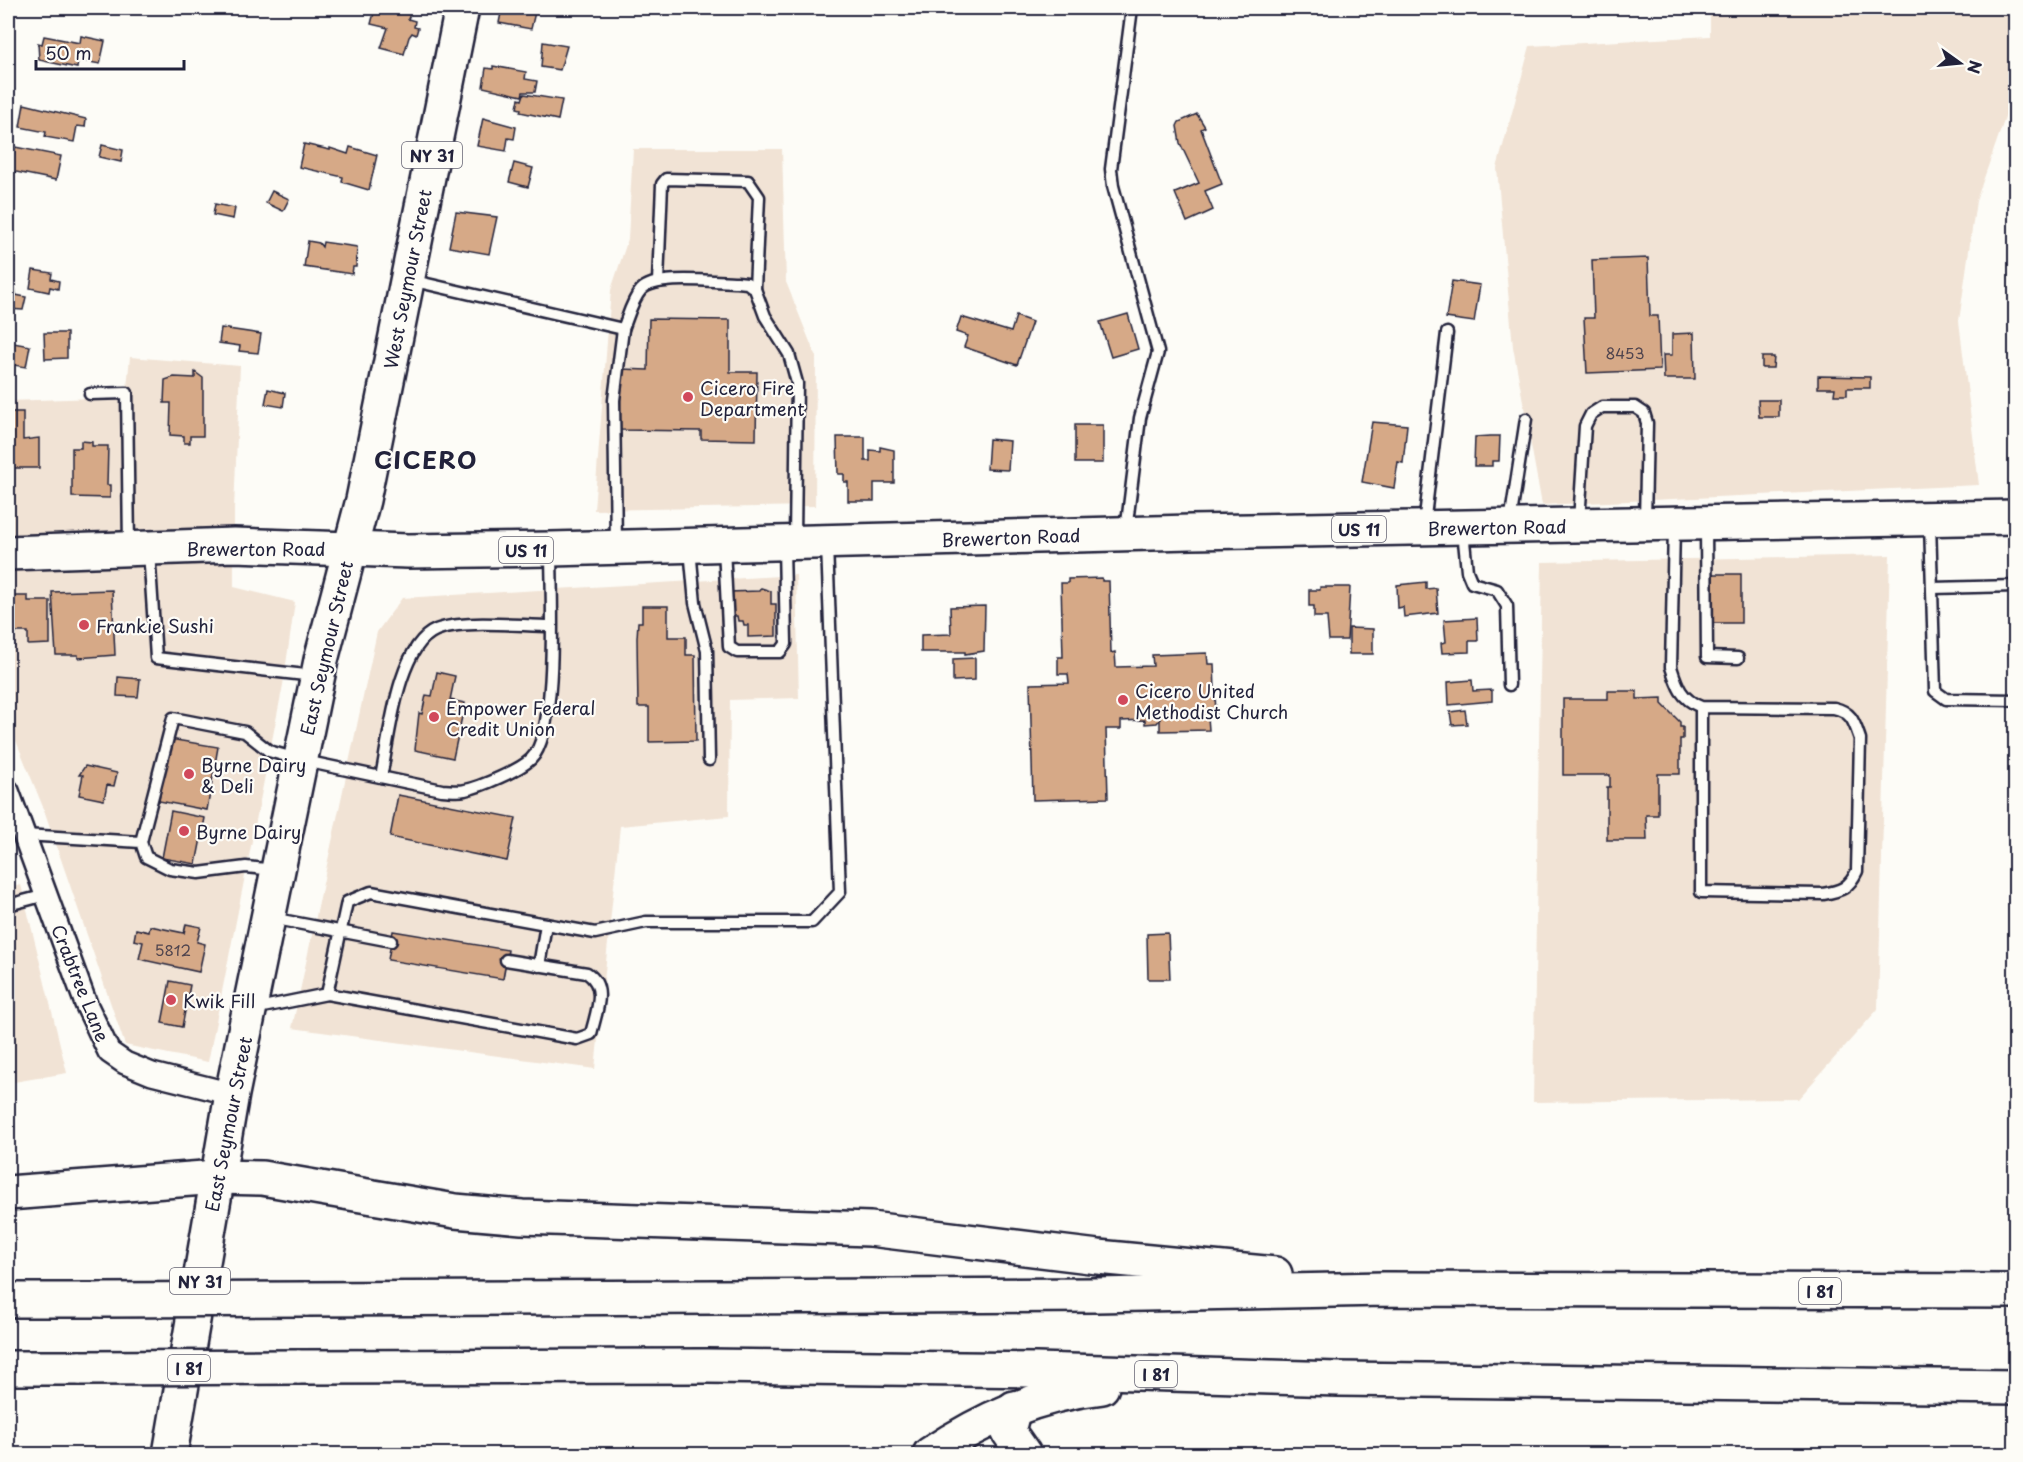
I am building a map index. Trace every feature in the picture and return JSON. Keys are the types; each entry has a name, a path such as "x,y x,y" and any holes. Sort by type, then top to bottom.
{"main road":[{"name":"West Seymour Street","path":"350,549 363,500 462,8"},
{"name":"Brewerton Road","path":"8,553 234,545 350,549 616,548 1125,534 2016,517"},
{"name":"East Seymour Street","path":"170,1455 232,1094 317,676 350,549"},
{"path":"8,1193 217,1177 262,1178 455,1211 522,1217 870,1229 1098,1257 1260,1272 1384,1289"},
{"name":"I 81","path":"8,1300 1085,1296 1384,1289 2016,1291"},
{"name":"I 81","path":"8,1368 706,1366 1338,1379 2016,1387"},
{"path":"930,1455 960,1434 1014,1408 1049,1396 1081,1389 1209,1375"},
{"path":"1014,1408 1008,1431 1024,1455"}],"street":[{"name":"Crabtree Lane","path":"8,791 86,1004 110,1052 125,1063 152,1074 232,1094"}],"lane":[{"path":"1125,534 1140,418 1158,352 1113,186 1111,169 1132,8"},
{"path":"658,282 662,184 666,179 748,181 759,197 755,289 765,316 791,361 797,383 786,644 780,652 737,652 729,647 724,545"},
{"path":"407,279 623,329"},
{"path":"616,548 614,400 623,329 641,291 658,282 738,282 755,289"},
{"path":"1424,528 1447,333"},
{"path":"90,394 127,393 139,549 156,658 317,676"},
{"path":"1579,525 1585,426 1591,414 1602,407 1635,407 1644,413 1647,423 1675,523 1707,657 1738,658"},
{"path":"1509,526 1526,418"},
{"path":"1930,519 1934,682 1939,696 1947,699 2016,700"},
{"path":"1675,523 1671,667 1677,689 1688,702 1701,707 1834,708 1846,711 1853,718 1860,739 1857,871 1851,884 1840,891 1823,894 1701,892 1701,707"},
{"path":"1463,527 1467,571 1472,584 1497,590 1507,606 1509,685"},
{"path":"327,994 347,902 370,892 595,933 646,922 812,922 840,892 827,542"},
{"path":"690,546 695,603 707,651 709,760"},
{"path":"278,870 246,867 199,873 170,869 146,857 141,842 173,718 245,732 269,751 300,760 442,790 464,790 516,769 531,759 539,747 545,727 551,626 552,549"},
{"path":"1932,588 2016,586"},
{"path":"381,777 406,667 418,645 434,630 455,625 551,626"},
{"path":"24,835 141,842"},
{"path":"8,905 46,895"},
{"path":"268,918 391,941"},
{"path":"539,966 546,924"},
{"path":"249,1010 327,994 577,1039 591,1034 600,991 597,980 587,973 506,960"}],"shaded area":[{"path":"1710,8 2015,8 2015,89 1976,201 1959,321 1979,485 1542,505 1513,347 1497,168 1530,46 1710,36"},
{"path":"633,149 782,149 786,282 816,357 815,506 594,510 611,290 628,239"},
{"path":"130,357 240,366 234,509 234,587 295,602 283,685 208,1062 125,1045 43,807 8,721 8,401 126,397"},
{"path":"1890,555 1878,1009 1798,1099 1533,1102 1542,562"},
{"path":"796,575 799,698 730,700 729,816 620,826 595,1069 292,1028 377,632 402,598"},
{"path":"21,885 67,1073 8,1083 8,888"}],"building":[{"path":"502,8 536,8 531,29 499,23"},
{"path":"375,9 410,14 408,19 415,21 414,27 418,28 416,35 412,33 409,37 404,54 381,48 388,28 371,24"},
{"path":"44,36 80,43 81,36 105,41 100,64 78,60 77,68 39,60 38,43 42,44"},
{"path":"543,42 567,46 560,70 541,67"},
{"path":"493,66 526,72 525,79 537,81 535,92 523,92 522,96 483,87 486,68 493,69"},
{"path":"524,94 562,100 558,120 520,112 521,109 517,108 519,99 522,100"},
{"path":"24,104 86,119 85,127 77,126 74,142 45,137 46,132 20,127"},
{"path":"1197,114 1205,127 1201,129 1222,184 1205,191 1213,210 1187,222 1175,193 1199,183 1180,143 1177,126 1179,122"},
{"path":"483,118 516,127 514,139 508,138 506,151 477,146"},
{"path":"304,144 330,150 330,148 348,154 350,147 377,155 369,190 342,182 343,177 299,167"},
{"path":"102,145 123,150 121,162 99,157"},
{"path":"15,147 61,156 56,180 11,171"},
{"path":"514,163 533,168 528,187 509,182"},
{"path":"272,191 289,199 283,211 266,203"},
{"path":"215,204 235,208 233,219 213,215"},
{"path":"456,212 497,217 489,254 449,247"},
{"path":"308,241 319,243 322,247 323,242 357,247 356,267 353,267 352,274 304,267"},
{"path":"1648,258 1650,316 1658,316 1660,370 1587,373 1584,318 1594,318 1592,260"},
{"path":"33,270 52,273 51,279 59,281 58,289 50,287 49,292 30,288"},
{"path":"8,279 11,280 10,285 15,286 16,295 26,297 23,310 8,309"},
{"path":"1452,281 1480,285 1474,322 1446,318"},
{"path":"1128,314 1138,349 1111,357 1100,322"},
{"path":"1016,316 1032,322 1017,365 964,347 968,336 956,332 961,317 1011,332"},
{"path":"649,319 730,320 730,372 757,372 756,440 701,439 701,431 620,430 621,369 648,370"},
{"path":"221,328 261,334 258,353 239,351 240,346 219,343"},
{"path":"44,333 67,333 67,358 45,359"},
{"path":"1694,333 1695,379 1664,379 1663,355 1672,355 1672,334"},
{"path":"8,342 30,346 26,367 8,364"},
{"path":"1762,357 1774,357 1773,368 1762,368"},
{"path":"195,372 203,378 203,436 190,436 190,443 184,443 184,436 170,435 171,403 164,403 165,380 174,377 195,378"},
{"path":"1818,376 1870,377 1870,388 1847,388 1847,395 1834,395 1835,388 1818,388"},
{"path":"268,389 285,393 283,407 265,404"},
{"path":"1758,400 1779,400 1779,417 1759,417"},
{"path":"8,412 23,412 23,440 39,438 39,468 8,468"},
{"path":"1372,422 1407,425 1403,463 1398,462 1394,488 1362,482"},
{"path":"1075,425 1103,425 1103,463 1075,463"},
{"path":"1500,436 1499,461 1492,461 1492,466 1474,466 1475,437"},
{"path":"837,437 865,437 865,461 870,461 870,450 880,451 880,447 894,450 894,483 874,483 874,501 848,501 848,482 844,482 844,474 838,474"},
{"path":"989,439 1010,441 1008,470 987,469"},
{"path":"81,441 92,442 92,446 108,446 107,485 110,485 110,498 72,497 72,448 81,448"},
{"path":"1713,574 1741,574 1741,623 1712,623"},
{"name":"Cicero United Methodist Church","path":"1102,578 1102,581 1109,581 1111,653 1115,652 1116,667 1153,666 1152,655 1207,653 1208,664 1214,664 1216,717 1208,717 1209,730 1160,731 1160,719 1157,723 1145,724 1145,720 1121,721 1121,729 1106,729 1108,798 1033,800 1030,684 1069,683 1068,674 1058,674 1058,657 1063,657 1061,583 1068,583 1068,579"},
{"path":"1426,582 1426,589 1436,588 1438,613 1404,617 1403,607 1398,608 1397,585"},
{"path":"1320,587 1350,587 1347,640 1329,640 1327,617 1314,617 1314,606 1309,606 1309,590 1320,590"},
{"path":"8,588 13,588 13,596 28,596 28,601 50,601 50,644 28,645 28,632 8,632"},
{"path":"761,588 771,591 771,604 776,604 776,636 748,637 748,625 744,625 743,621 738,621 737,616 730,616 729,592 759,591"},
{"path":"112,590 115,655 78,658 78,655 56,655 52,592"},
{"path":"642,606 668,606 668,637 686,637 686,655 695,655 696,741 649,742 649,707 638,707 637,638 638,622 642,622"},
{"path":"985,606 984,651 965,654 965,652 921,652 921,635 951,634 950,607"},
{"path":"1477,618 1478,641 1469,641 1469,652 1442,653 1441,643 1446,642 1444,620"},
{"path":"1349,628 1373,629 1373,654 1349,654"},
{"path":"975,658 975,680 953,681 953,659"},
{"path":"437,672 455,676 450,700 465,703 453,758 415,750 419,713 422,714 426,695 432,696"},
{"path":"118,677 140,679 138,697 117,696"},
{"path":"1472,680 1473,691 1492,690 1492,701 1449,705 1448,682"},
{"path":"1608,691 1637,691 1637,699 1662,698 1662,704 1680,722 1680,727 1683,727 1683,739 1680,739 1680,774 1658,774 1658,815 1646,815 1647,840 1607,840 1607,787 1610,787 1610,775 1563,775 1563,699 1608,699"},
{"path":"1465,710 1467,724 1452,725 1450,712"},
{"name":"Byrne Dairy & Deli","path":"170,739 218,747 207,810 159,801"},
{"path":"85,766 117,773 114,786 107,785 104,800 79,795 83,775 79,775"},
{"path":"398,795 516,818 507,861 390,837"},
{"path":"171,811 205,818 196,864 162,858"},
{"path":"186,924 201,927 197,942 205,944 199,972 139,959 143,942 134,940 136,929 149,932 150,926 184,933"},
{"path":"393,931 508,950 503,979 388,960"},
{"path":"1168,933 1170,979 1148,979 1147,934"},
{"path":"170,981 190,985 182,1027 162,1023"}],"place":[{"name":"Cicero Fire Department","path":"688,397"},
{"name":"Frankie Sushi","path":"84,625"},
{"name":"Cicero United Methodist Church","path":"1123,700"},
{"name":"Empower Federal Credit Union","path":"434,717"},
{"name":"Byrne Dairy & Deli","path":"189,774"},
{"name":"Byrne Dairy","path":"184,831"},
{"name":"Kwik Fill","path":"171,1000"}],"district":[{"name":"CICERO","path":"426,459"}]}
